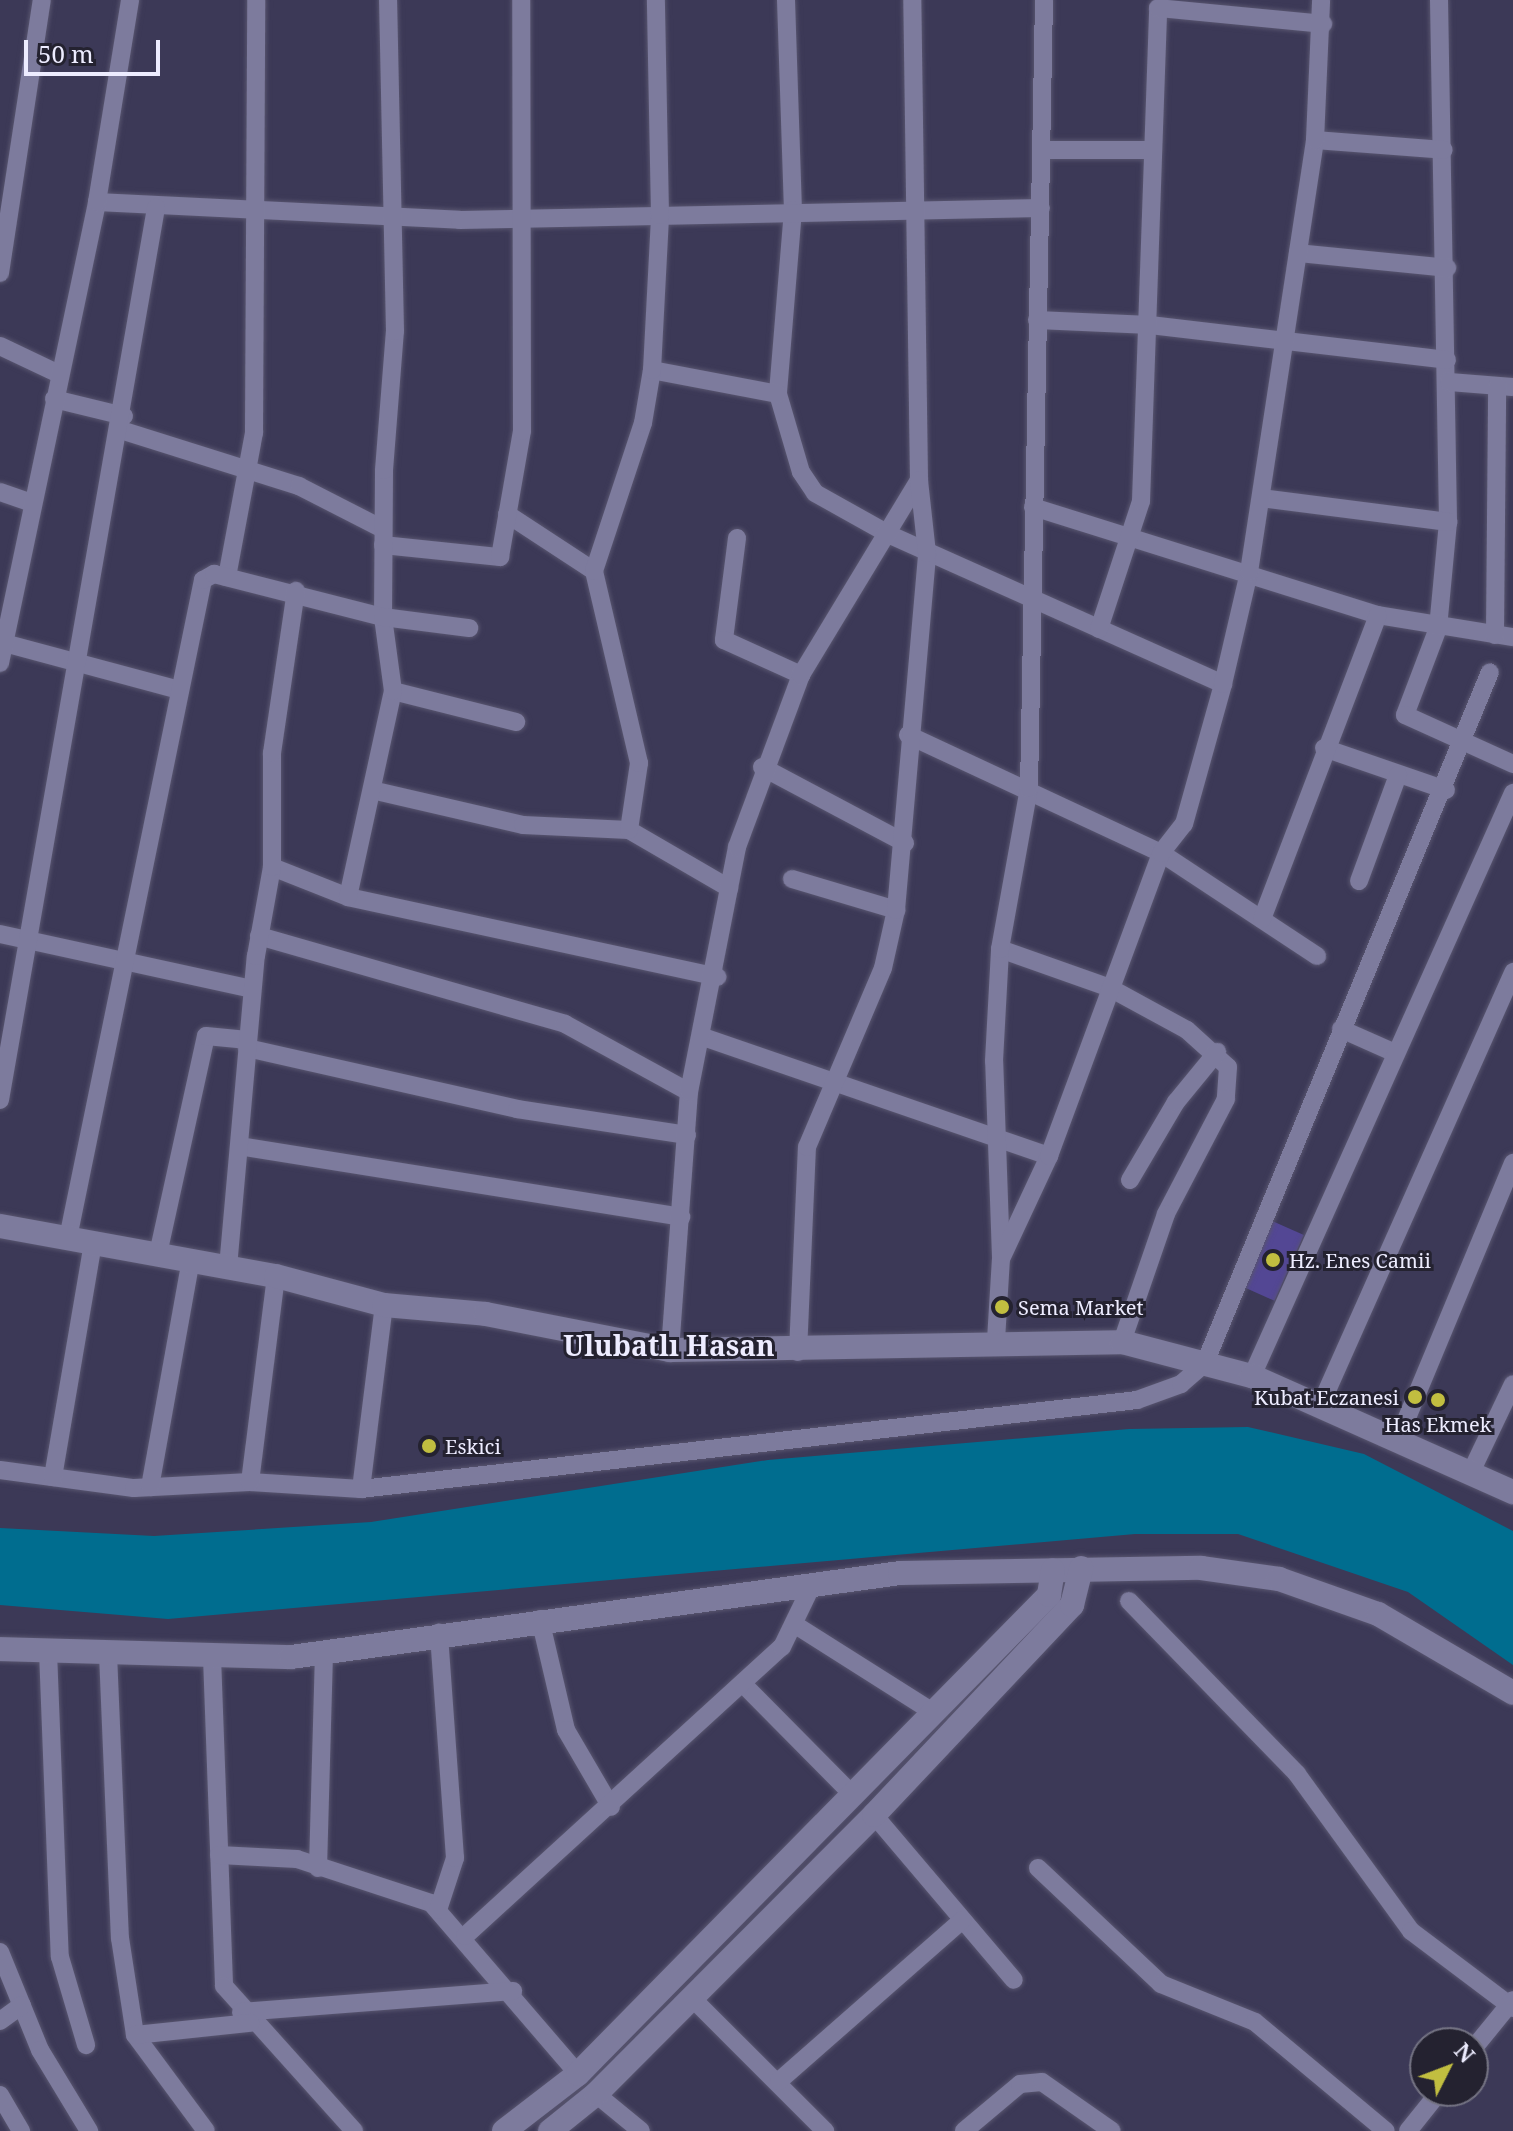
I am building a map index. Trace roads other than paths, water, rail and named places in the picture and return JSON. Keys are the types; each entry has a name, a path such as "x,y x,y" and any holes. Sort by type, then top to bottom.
{"main road":[{"path":"0,1226 276,1276 384,1305 486,1314 670,1350 798,1352 996,1340 1122,1342 1252,1376 1399,1437 1513,1492"},
{"path":"550,2131 596,2094 874,1815 1072,1605 1081,1568"},
{"path":"0,1649 212,1657 324,1652 540,1619 900,1573 1201,1568 1279,1579 1378,1614 1513,1693"},
{"path":"504,2131 578,2074 1049,1595 1053,1570"}],"street":[{"path":"0,273 3,235 42,0"},
{"path":"130,0 97,202 1,656 81,662 180,690"},
{"path":"227,577 248,470 255,211 256,0"},
{"path":"348,897 376,791 393,691 383,617 383,537 395,331 389,216 388,0"},
{"path":"54,399 248,470 383,537 500,557 522,431 524,218 521,0"},
{"path":"629,830 639,763 594,571 643,423 652,370 660,215 656,0"},
{"path":"786,0 793,210 778,394 790,444 815,493 927,553 1223,684"},
{"path":"798,1352 807,1147 883,968 896,910 905,843 908,735 927,553 919,480 911,208 912,0"},
{"path":"996,1340 1001,1259 1000,949 1029,788 1028,599 1043,150 1044,0"},
{"path":"1001,1259 1049,1156 1161,853 1184,824 1223,684 1249,572 1315,140 1323,24 1321,0"},
{"path":"1439,0 1449,382 1448,522 1438,628 1405,715 1466,739 1513,764"},
{"path":"1099,629 1133,537 1150,325 1151,150 1158,8 1221,6 1323,24"},
{"path":"1315,140 1444,150"},
{"path":"1043,150 1151,150"},
{"path":"97,202 156,208 524,218 793,210 1041,208"},
{"path":"0,1100 123,423 156,208"},
{"path":"1298,253 1447,268"},
{"path":"1037,320 1150,325 1447,360"},
{"path":"0,346 59,374"},
{"path":"652,370 778,394"},
{"path":"1033,507 1249,572 1378,615 1438,628 1504,636 1505,386 1449,382"},
{"path":"670,1350 689,1092 717,977 729,888 762,767 801,675 890,535 919,480"},
{"path":"0,492 32,503"},
{"path":"1261,498 1448,522"},
{"path":"507,514 594,571"},
{"path":"737,538 724,640 801,675"},
{"path":"68,1238 203,580 227,577 296,591 383,617 469,628"},
{"path":"228,1267 252,989 272,867 272,753 296,591"},
{"path":"1262,919 1324,748 1378,615"},
{"path":"0,1470 150,1487 250,1482 361,1489 1137,1400 1181,1384 1205,1363 1341,1029 1446,790 1490,672"},
{"path":"393,691 516,722"},
{"path":"908,735 1029,788 1161,853 1317,956"},
{"path":"1324,748 1446,790"},
{"path":"762,767 905,843"},
{"path":"1359,881 1398,775"},
{"path":"376,791 523,825 629,830 729,888"},
{"path":"1252,1376 1393,1052 1513,793"},
{"path":"272,867 348,897 717,977"},
{"path":"792,879 896,910"},
{"path":"0,934 252,989"},
{"path":"259,936 565,1024 689,1092"},
{"path":"1000,949 1110,988 1217,1052 1228,1067 1226,1099 1166,1214 1122,1342"},
{"path":"1321,1404 1513,972"},
{"path":"1341,1029 1393,1052"},
{"path":"158,1254 206,1036 517,1109 687,1135"},
{"path":"703,1037 1049,1156"},
{"path":"1130,1180 1176,1102 1217,1052"},
{"path":"239,1146 681,1217"},
{"path":"1399,1437 1513,1163"},
{"path":"53,1477 93,1242"},
{"path":"150,1487 191,1260"},
{"path":"250,1482 276,1276"},
{"path":"361,1489 384,1305"},
{"path":"1472,1470 1513,1384"},
{"path":"465,1936 744,1685 797,1626 812,1585"},
{"path":"1129,1601 1297,1774 1411,1931 1512,2004 1489,2031"},
{"path":"540,1619 566,1730 611,1807"},
{"path":"797,1626 933,1712"},
{"path":"438,1910 455,1858 439,1633"},
{"path":"48,1651 60,1957 86,2045"},
{"path":"318,1868 324,1652"},
{"path":"108,1654 120,1938 135,2035 206,2131"},
{"path":"212,1657 224,1986 245,2018 306,2072 354,2131"},
{"path":"744,1685 852,1794"},
{"path":"874,1815 1014,1980"},
{"path":"219,1855 297,1859 438,1910 513,1991 578,2074"},
{"path":"1038,1868 1161,1984 1255,2022 1386,2131"},
{"path":"779,2081 962,1920"},
{"path":"0,1952 22,2005 89,2131"},
{"path":"135,2035 245,2018 513,1991"},
{"path":"693,1999 779,2081 825,2131"},
{"path":"0,2021 22,2005"},
{"path":"966,2131 1020,2084 1042,2082 1112,2131"},
{"path":"596,2094 641,2131"},
{"path":"0,2095 21,2131"},
{"path":"1409,2130 1427,2107"}],"water":[{"path":"1248,1427 1364,1454 1513,1531 1513,1665 1408,1592 1238,1534 1135,1534 168,1619 0,1605 0,1528 154,1536 371,1522 768,1460 1129,1429"}],"place":[{"name":"Hz. Enes Camii","path":"1273,1260"},
{"name":"Sema Market","path":"1002,1307"},
{"name":"Kubat Eczanesi","path":"1415,1397"},
{"name":"Has Ekmek","path":"1438,1400"},
{"name":"Eskici","path":"429,1446"}],"district":[{"name":"Ulubatlı Hasan","path":"669,1345"}]}
